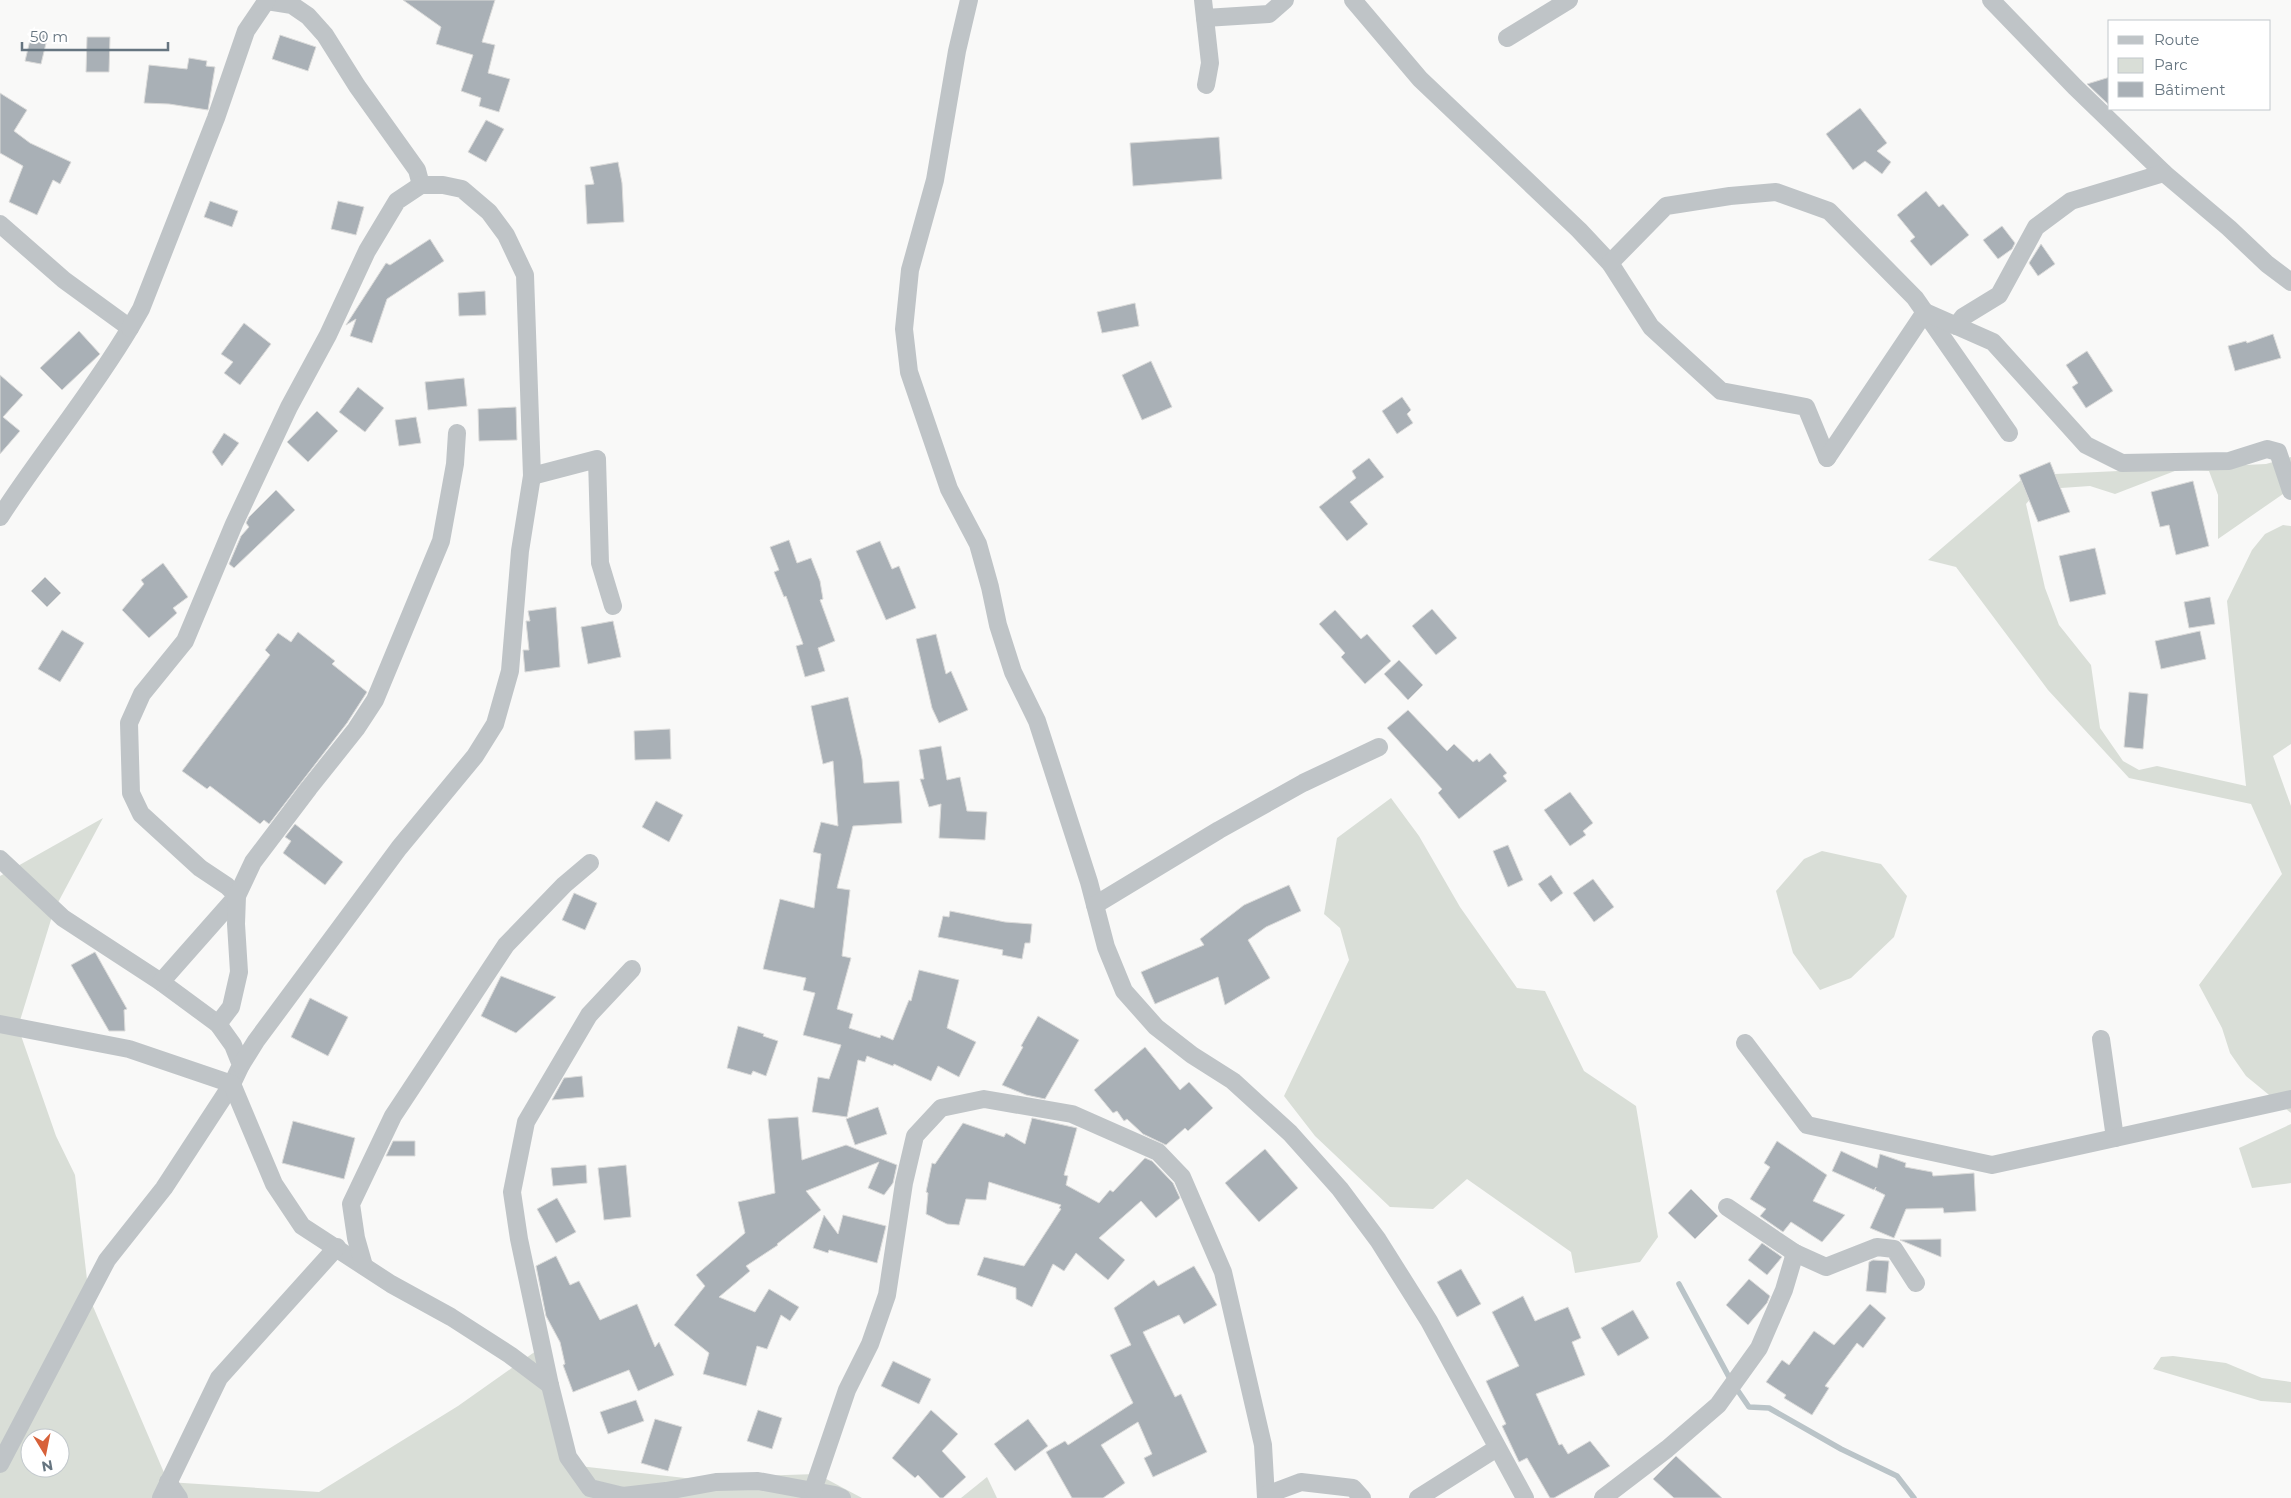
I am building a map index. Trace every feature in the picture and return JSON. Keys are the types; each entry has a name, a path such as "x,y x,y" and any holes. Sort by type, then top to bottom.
{"street":[{"path":"0,517 33,466 108,365 140,309 216,118 246,31 267,0 292,5 308,16 325,35 357,86 418,170 421,185"},
{"path":"969,0 957,51 937,174 910,270 904,329 909,372 950,489 978,544 998,625 1013,672 1037,722 1095,905 1106,948 1124,991 1156,1027 1192,1055 1232,1081 1290,1133 1340,1188 1378,1240 1429,1321 1525,1498"},
{"path":"1203,0 1210,63 1206,85"},
{"path":"1205,18 1269,14 1285,0"},
{"path":"1353,0 1420,80 1579,230 1610,263 1651,327 1721,391 1806,407 1827,458 1925,312"},
{"path":"1507,38 1569,0"},
{"path":"1991,0 2075,87 2164,173 2229,228 2267,264 2291,282"},
{"path":"1956,326 1963,318 1999,295 2036,227 2064,206 2071,201 2164,173"},
{"path":"0,1464 107,1260 164,1188 232,1084 256,1041 399,848 475,756 495,724 510,671 520,551 532,476 526,275 506,235 489,212 462,190 443,185 421,185 397,201 367,251 328,335 289,407 242,506 185,641 142,694 130,723 131,793 141,814 200,868 227,886 237,896 236,924 239,972 231,1008 218,1024"},
{"path":"1610,263 1666,206 1730,196 1776,192 1829,211 1915,298 2009,433"},
{"path":"0,224 64,280 130,328"},
{"path":"1925,312 1993,342 2086,445 2095,450 2122,463 2229,461 2267,449 2278,452 2291,491"},
{"path":"161,982 237,896 253,862 356,729 375,700 440,541 456,464 457,433"},
{"path":"532,476 597,459 600,562 613,606"},
{"path":"1095,905 1303,783 1379,748"},
{"path":"0,859 63,918 161,982 218,1024 233,1045 241,1065"},
{"path":"364,1266 356,1238 351,1204 393,1116 506,945 564,884 590,863"},
{"path":"632,970 589,1014 526,1122 512,1192 519,1239 550,1385 568,1457 590,1488 623,1496 716,1482 758,1481 813,1490 842,1498"},
{"path":"0,1024 129,1049 232,1084 274,1184 302,1226 391,1284 451,1317 510,1355 550,1385"},
{"path":"2101,1039 2115,1138"},
{"path":"1745,1043 1807,1125 1992,1165 2291,1099"},
{"path":"813,1490 847,1390 870,1344 887,1295 904,1184 915,1136 941,1108 984,1098 1072,1114 1158,1152 1182,1177 1223,1272 1263,1445 1266,1497 1301,1482 1353,1488 1362,1498"},
{"path":"1727,1207 1795,1253 1826,1267 1877,1247 1894,1249 1916,1283"},
{"path":"161,1498 219,1378 337,1248"},
{"path":"1603,1498 1667,1449 1718,1405 1759,1348 1784,1290 1795,1253"},
{"path":"1418,1498 1497,1448"},
{"path":"168,1482 179,1498"}],"green space":[{"path":"2291,457 2291,492 2283,494 2218,539 2218,495 2209,471 2180,469 2115,494 2090,486 2061,488 2032,497 2026,504 2045,588 2059,625 2091,665 2100,728 2123,761 2139,770 2157,766 2246,786 2227,601 2252,550 2265,534 2283,525 2291,526 2291,744 2273,756 2291,806 2291,1113 2246,1076 2230,1053 2222,1028 2199,985 2282,874 2251,804 2129,778 2048,690 1956,567 1928,560 2021,480 2019,475 2050,462 2055,474 2266,464"},
{"path":"1391,798 1419,836 1460,907 1517,988 1545,991 1584,1071 1636,1106 1658,1237 1640,1262 1575,1273 1571,1252 1467,1179 1433,1209 1390,1207 1315,1136 1284,1096 1349,960 1340,928 1324,914 1337,838"},
{"path":"103,818 54,910 18,1027 56,1136 75,1175 89,1297 168,1482 319,1492 458,1406 543,1346 579,1466 685,1478 817,1474 862,1498 0,1498 0,876"},
{"path":"1822,851 1881,864 1907,896 1894,937 1851,978 1820,990 1793,953 1776,891 1804,859"},
{"path":"2291,1124 2291,1183 2252,1188 2239,1148"},
{"path":"2173,1356 2226,1363 2262,1378 2291,1382 2291,1403 2261,1401 2153,1369 2161,1357"},
{"path":"987,1477 997,1498 961,1498"}],"building":[{"path":"403,0 495,0 482,42 495,45 488,73 510,79 499,112 479,106 481,98 461,91 473,55 436,44 441,27"},
{"path":"32,32 48,35 41,64 25,61"},
{"path":"280,35 316,47 308,71 272,59"},
{"path":"87,37 110,37 109,72 86,72"},
{"path":"189,58 207,61 206,66 215,67 208,110 169,104 144,103 149,65 187,69"},
{"path":"2108,78 2108,104 2087,84"},
{"path":"0,93 27,110 14,131 30,143 71,162 60,184 53,180 37,215 9,202 23,166 0,153"},
{"path":"1860,108 1887,143 1877,151 1891,162 1882,174 1865,161 1853,170 1826,134"},
{"path":"486,120 504,129 486,162 468,152"},
{"path":"1219,137 1222,179 1133,186 1130,143"},
{"path":"618,162 622,183 624,222 587,224 585,185 594,184 590,167"},
{"path":"1926,191 1939,207 1943,204 1969,235 1931,266 1910,241 1915,237 1897,215"},
{"path":"210,201 238,211 232,227 204,217"},
{"path":"338,201 364,207 356,235 331,229"},
{"path":"2002,226 2015,243 2012,249 1998,259 1983,240"},
{"path":"430,239 444,261 387,299 372,343 350,336 356,319 346,325 386,263 390,265"},
{"path":"2041,244 2055,264 2038,276 2029,263"},
{"path":"485,291 486,315 459,316 458,293"},
{"path":"1135,303 1139,326 1102,333 1097,312"},
{"path":"244,323 271,344 240,385 224,373 233,362 221,354"},
{"path":"79,331 100,354 62,390 40,368"},
{"path":"2273,334 2281,358 2235,371 2228,346 2246,341 2247,343"},
{"path":"2087,351 2113,391 2086,408 2072,387 2078,383 2066,365"},
{"path":"1151,361 1172,407 1142,420 1122,375"},
{"path":"0,375 23,395 3,417 20,431 0,454"},
{"path":"464,378 467,406 428,410 425,382"},
{"path":"358,387 384,408 365,432 339,412"},
{"path":"1402,397 1411,410 1407,414 1413,423 1397,434 1382,411"},
{"path":"516,407 517,440 479,441 478,409"},
{"path":"317,411 338,431 308,462 287,442"},
{"path":"416,417 421,443 399,446 395,420"},
{"path":"224,433 239,443 222,466 212,452"},
{"path":"1369,458 1384,477 1350,502 1368,524 1347,541 1319,507 1356,478 1352,471"},
{"path":"2050,462 2070,512 2038,522 2019,475"},
{"path":"2193,481 2209,546 2176,555 2169,525 2160,527 2151,492"},
{"path":"276,490 295,510 234,568 229,564 241,536 249,527 246,523 249,517"},
{"path":"789,540 797,563 811,558 820,581 823,599 820,600 835,641 818,648 825,671 805,677 796,646 803,644 786,596 784,597 774,572 779,570 770,547"},
{"path":"880,541 892,569 899,566 916,608 886,620 856,551"},
{"path":"2095,548 2106,594 2070,602 2059,556"},
{"path":"163,563 188,597 173,608 177,613 149,638 122,610 144,584 141,580"},
{"path":"45,577 61,593 47,607 31,591"},
{"path":"2210,597 2215,624 2189,628 2184,602"},
{"path":"556,607 560,667 525,672 523,650 529,650 526,621 530,621 528,611"},
{"path":"1432,609 1457,638 1436,655 1412,626"},
{"path":"1335,610 1361,639 1367,634 1391,661 1365,684 1341,657 1345,653 1319,624"},
{"path":"613,621 621,657 588,664 581,627"},
{"path":"62,630 84,643 60,682 38,669"},
{"path":"2200,631 2206,659 2161,669 2155,641"},
{"path":"298,632 335,661 332,664 367,692 347,723 269,824 264,820 260,824 210,786 207,789 182,771 270,655 265,650 278,633 291,642"},
{"path":"936,634 946,674 951,671 968,710 939,723 932,708 916,639"},
{"path":"1399,660 1423,685 1408,700 1384,674"},
{"path":"2129,692 2148,694 2143,749 2124,747"},
{"path":"848,697 862,759 864,783 899,781 902,823 853,826 837,888 850,890 842,956 851,958 837,1009 853,1014 849,1028 880,1038 881,1035 893,1040 909,1000 911,1001 919,970 959,980 947,1028 976,1042 959,1077 938,1066 931,1081 894,1064 893,1066 867,1056 865,1062 858,1060 847,1117 812,1112 818,1077 829,1079 841,1045 803,1035 815,993 803,990 806,978 763,969 780,899 814,908 821,854 813,852 821,822 838,826 833,761 823,764 811,706"},
{"path":"1408,710 1447,751 1454,744 1473,762 1477,759 1479,762 1490,753 1507,773 1503,776 1507,781 1459,819 1438,793 1442,789 1387,728"},
{"path":"670,729 671,759 635,760 634,731"},
{"path":"941,746 947,780 960,777 967,811 987,812 985,840 939,838 941,804 929,807 920,779 924,779 919,750"},
{"path":"1570,792 1593,823 1583,831 1586,835 1570,846 1544,810"},
{"path":"656,801 683,815 669,842 642,827"},
{"path":"295,824 343,862 325,885 283,853 291,841 285,837"},
{"path":"1508,845 1523,880 1508,887 1493,851"},
{"path":"1551,875 1563,893 1551,902 1538,884"},
{"path":"1593,879 1614,907 1594,922 1573,893"},
{"path":"1289,885 1301,911 1266,927 1248,940 1270,978 1225,1005 1218,977 1155,1004 1141,972 1204,945 1200,939 1244,905"},
{"path":"574,893 597,903 585,930 562,920"},
{"path":"950,911 1005,922 1032,924 1030,943 1025,943 1022,959 1002,955 1003,950 938,937 943,916 949,917"},
{"path":"95,952 127,1009 124,1010 125,1031 109,1031 71,965"},
{"path":"501,976 556,997 516,1033 481,1016"},
{"path":"310,998 348,1017 328,1056 291,1037"},
{"path":"1038,1016 1079,1040 1045,1099 1026,1095 1002,1085"},
{"path":"738,1026 764,1034 763,1036 778,1041 766,1076 753,1071 751,1075 727,1068"},
{"path":"1145,1047 1180,1090 1189,1082 1213,1108 1188,1131 1185,1128 1166,1145 1143,1134 1127,1119 1124,1121 1117,1111 1113,1113 1094,1090"},
{"path":"582,1076 584,1097 552,1100 564,1078"},
{"path":"878,1107 887,1134 855,1145 846,1119"},
{"path":"798,1117 802,1160 846,1145 897,1165 893,1183 884,1195 868,1188 879,1162 806,1191 821,1210 778,1245 746,1266 750,1271 719,1297 755,1312 769,1289 799,1307 790,1321 781,1315 767,1349 757,1346 746,1386 703,1374 709,1353 674,1325 705,1286 696,1275 745,1233 738,1202 775,1193 768,1119"},
{"path":"1032,1118 1077,1128 1064,1175 1068,1176 1066,1185 1099,1203 1110,1190 1113,1192 1145,1158 1152,1161 1173,1183 1180,1198 1156,1218 1141,1201 1099,1238 1125,1260 1108,1280 1076,1253 1064,1271 1053,1264 1032,1307 1016,1299 1016,1288 977,1275 984,1257 1024,1266 1061,1209 1059,1208 1061,1205 989,1182 986,1200 966,1199 959,1225 947,1224 926,1214 928,1193 926,1192 932,1163 935,1164 963,1123 1004,1137 1006,1133 1025,1144"},
{"path":"293,1121 355,1138 344,1179 282,1163"},
{"path":"393,1141 415,1141 415,1156 386,1156"},
{"path":"1777,1141 1827,1175 1813,1201 1845,1215 1822,1242 1791,1222 1783,1232 1760,1216 1766,1209 1750,1199 1770,1167 1764,1163"},
{"path":"1265,1149 1298,1188 1259,1222 1225,1183"},
{"path":"1841,1151 1877,1168 1880,1154 1906,1163 1905,1167 1932,1172 1933,1176 1974,1173 1976,1211 1944,1213 1943,1208 1906,1209 1894,1238 1870,1228 1885,1195 1875,1190 1876,1187 1874,1190 1832,1171"},
{"path":"586,1165 587,1183 553,1186 551,1168"},
{"path":"626,1165 631,1217 604,1220 598,1168"},
{"path":"1691,1189 1718,1216 1695,1239 1668,1213"},
{"path":"557,1198 576,1232 556,1243 537,1209"},
{"path":"824,1215 838,1234 843,1215 886,1226 877,1263 829,1250 828,1253 813,1248"},
{"path":"1941,1239 1941,1257 1900,1240"},
{"path":"1762,1243 1782,1257 1767,1275 1748,1260"},
{"path":"556,1256 570,1285 579,1281 600,1320 637,1304 655,1347 659,1342 674,1375 638,1391 629,1370 573,1392 563,1365 565,1364 560,1342 546,1316 536,1266"},
{"path":"1873,1260 1889,1261 1886,1293 1866,1291 1869,1262"},
{"path":"1194,1266 1217,1305 1184,1324 1179,1315 1143,1332 1175,1397 1181,1394 1207,1452 1153,1477 1144,1458 1152,1454 1138,1422 1101,1445 1125,1483 1103,1498 1072,1498 1046,1452 1065,1441 1068,1445 1133,1403 1110,1355 1131,1345 1114,1308 1154,1280 1158,1286"},
{"path":"1461,1269 1481,1304 1457,1317 1437,1282"},
{"path":"1749,1279 1770,1296 1767,1303 1748,1325 1726,1305"},
{"path":"1523,1296 1535,1321 1568,1307 1581,1338 1572,1342 1585,1375 1536,1394 1559,1445 1562,1444 1568,1454 1590,1441 1610,1466 1554,1498 1550,1498 1527,1458 1519,1462 1502,1426 1506,1424 1486,1381 1519,1366 1492,1312"},
{"path":"1870,1304 1886,1318 1863,1348 1857,1343 1825,1386 1829,1388 1812,1415 1784,1398 1786,1395 1766,1382 1782,1360 1789,1365 1814,1331 1834,1345"},
{"path":"1633,1310 1649,1338 1618,1356 1601,1328"},
{"path":"893,1361 931,1379 919,1404 881,1386"},
{"path":"636,1400 644,1421 608,1434 600,1412"},
{"path":"758,1410 782,1418 772,1449 747,1441"},
{"path":"931,1410 958,1434 942,1451 966,1477 943,1498 940,1498 918,1475 915,1478 892,1458"},
{"path":"655,1419 682,1427 668,1471 641,1463"},
{"path":"1028,1419 1048,1446 1015,1471 994,1444"},
{"path":"1676,1456 1722,1498 1674,1498 1653,1479"}],"waterway":[{"path":"1679,1284 1729,1377"},
{"path":"1736,1388 1749,1407 1769,1408 1841,1449 1897,1476 1914,1498"}]}
